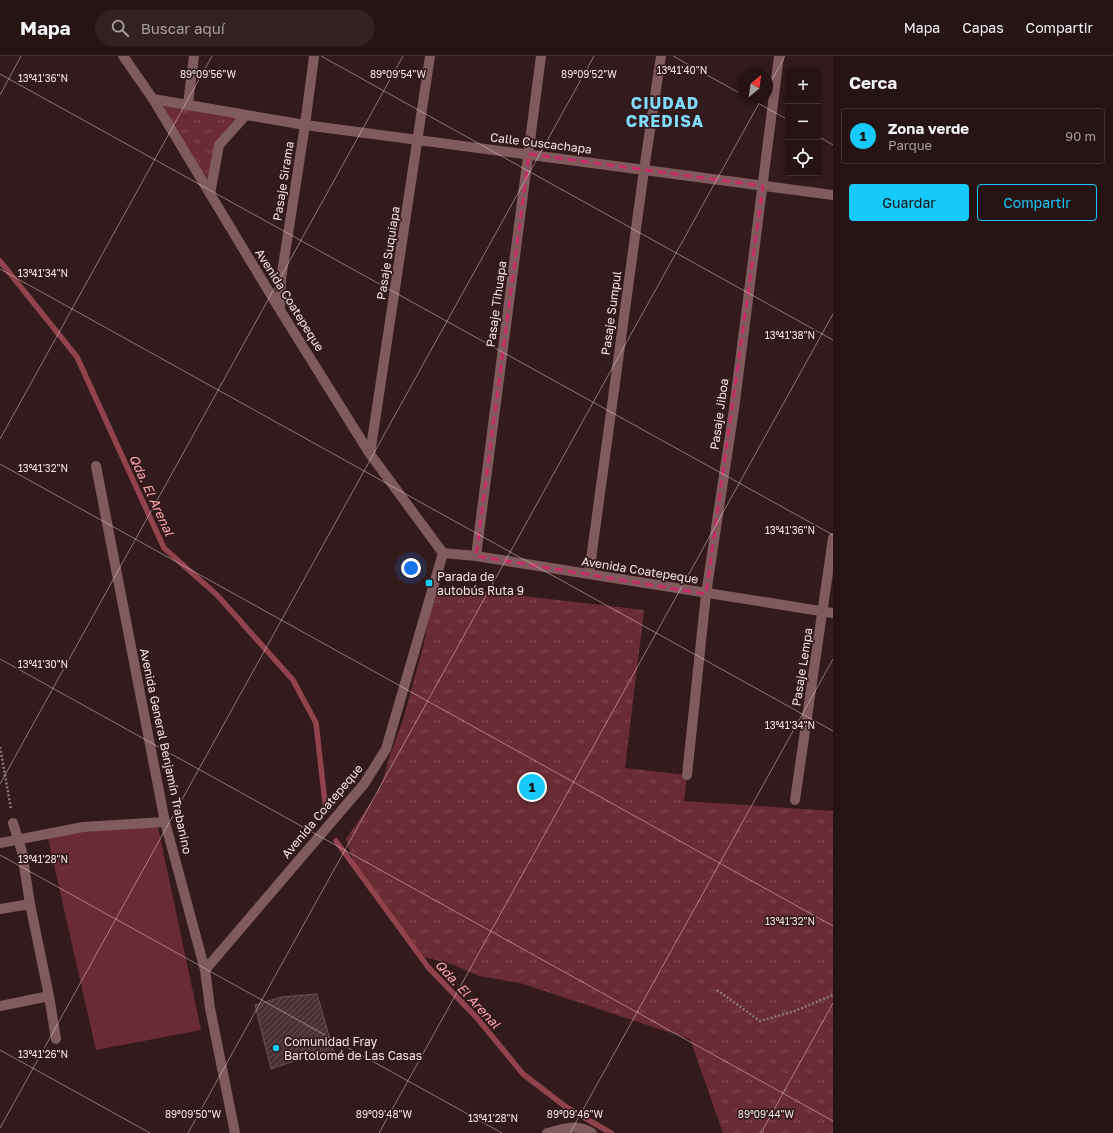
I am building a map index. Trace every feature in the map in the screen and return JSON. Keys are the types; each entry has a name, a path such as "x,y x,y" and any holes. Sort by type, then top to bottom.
{"street":[{"name":"Avenida Coatepeque","path":"122,56 153,98 280,310 370,454 443,553 476,556 706,594 828,612"},
{"path":"188,104 194,56"},
{"name":"Pasaje Sirama","path":"280,310 281,279 314,56"},
{"name":"Pasaje Suquiapa","path":"370,454 430,56"},
{"name":"Pasaje Tihuapa","path":"476,556 542,56"},
{"name":"Pasaje Sumpul","path":"589,574 661,56"},
{"name":"Pasaje Jiboa","path":"687,775 706,594 734,409 779,56"},
{"name":"Calle Cuscachapa","path":"153,98 305,125 833,195"},
{"path":"210,194 219,145 246,115"},
{"name":"Avenida General Benjamín Trabanino","path":"96,466 165,822 205,970 210,1008 235,1133"},
{"name":"Pasaje Lempa","path":"795,800 828,612 833,538"},
{"name":"Avenida Coatepeque","path":"205,970 364,784 386,748 443,553"},
{"path":"0,843 83,827 165,822"},
{"path":"13,823 22,852 30,904 49,996 56,1039"},
{"path":"0,909 30,904"},
{"path":"0,1006 49,996"},
{"path":"547,1133 576,1127 585,1129 592,1133"}],"path":[{"path":"0,747 13,823"},
{"path":"717,990 760,1022 795,1011 833,994"}],"highlighted area":[{"path":"529,154 763,186 706,594 476,556"}],"green space":[{"path":"153,99 246,115 219,145 210,194"},
{"path":"445,587 644,610 625,768 687,775 684,801 833,811 833,1133 723,1133 690,1039 520,983 479,976 454,965 424,957 354,863 346,839 376,795 383,779 403,720 436,594"},
{"path":"158,827 201,1030 96,1050 47,834"}],"building":[{"path":"317,994 334,1053 300,1059 271,1069 255,1005 281,997"}],"waterway":[{"name":"Qda. El Arenal","path":"0,261 77,357 164,548 217,595 293,680 316,723 326,811"},
{"name":"Qda. El Arenal","path":"336,841 428,967 477,1018 523,1074 566,1107 611,1133"}],"place":[{"name":"Parada de autobús Ruta 9","path":"429,583"},
{"name":"Zona verde","path":"532,787"},
{"name":"Comunidad Fray Bartolomé de Las Casas","path":"276,1048"}],"district":[{"name":"CIUDAD CREDISA","path":"665,112"}]}
